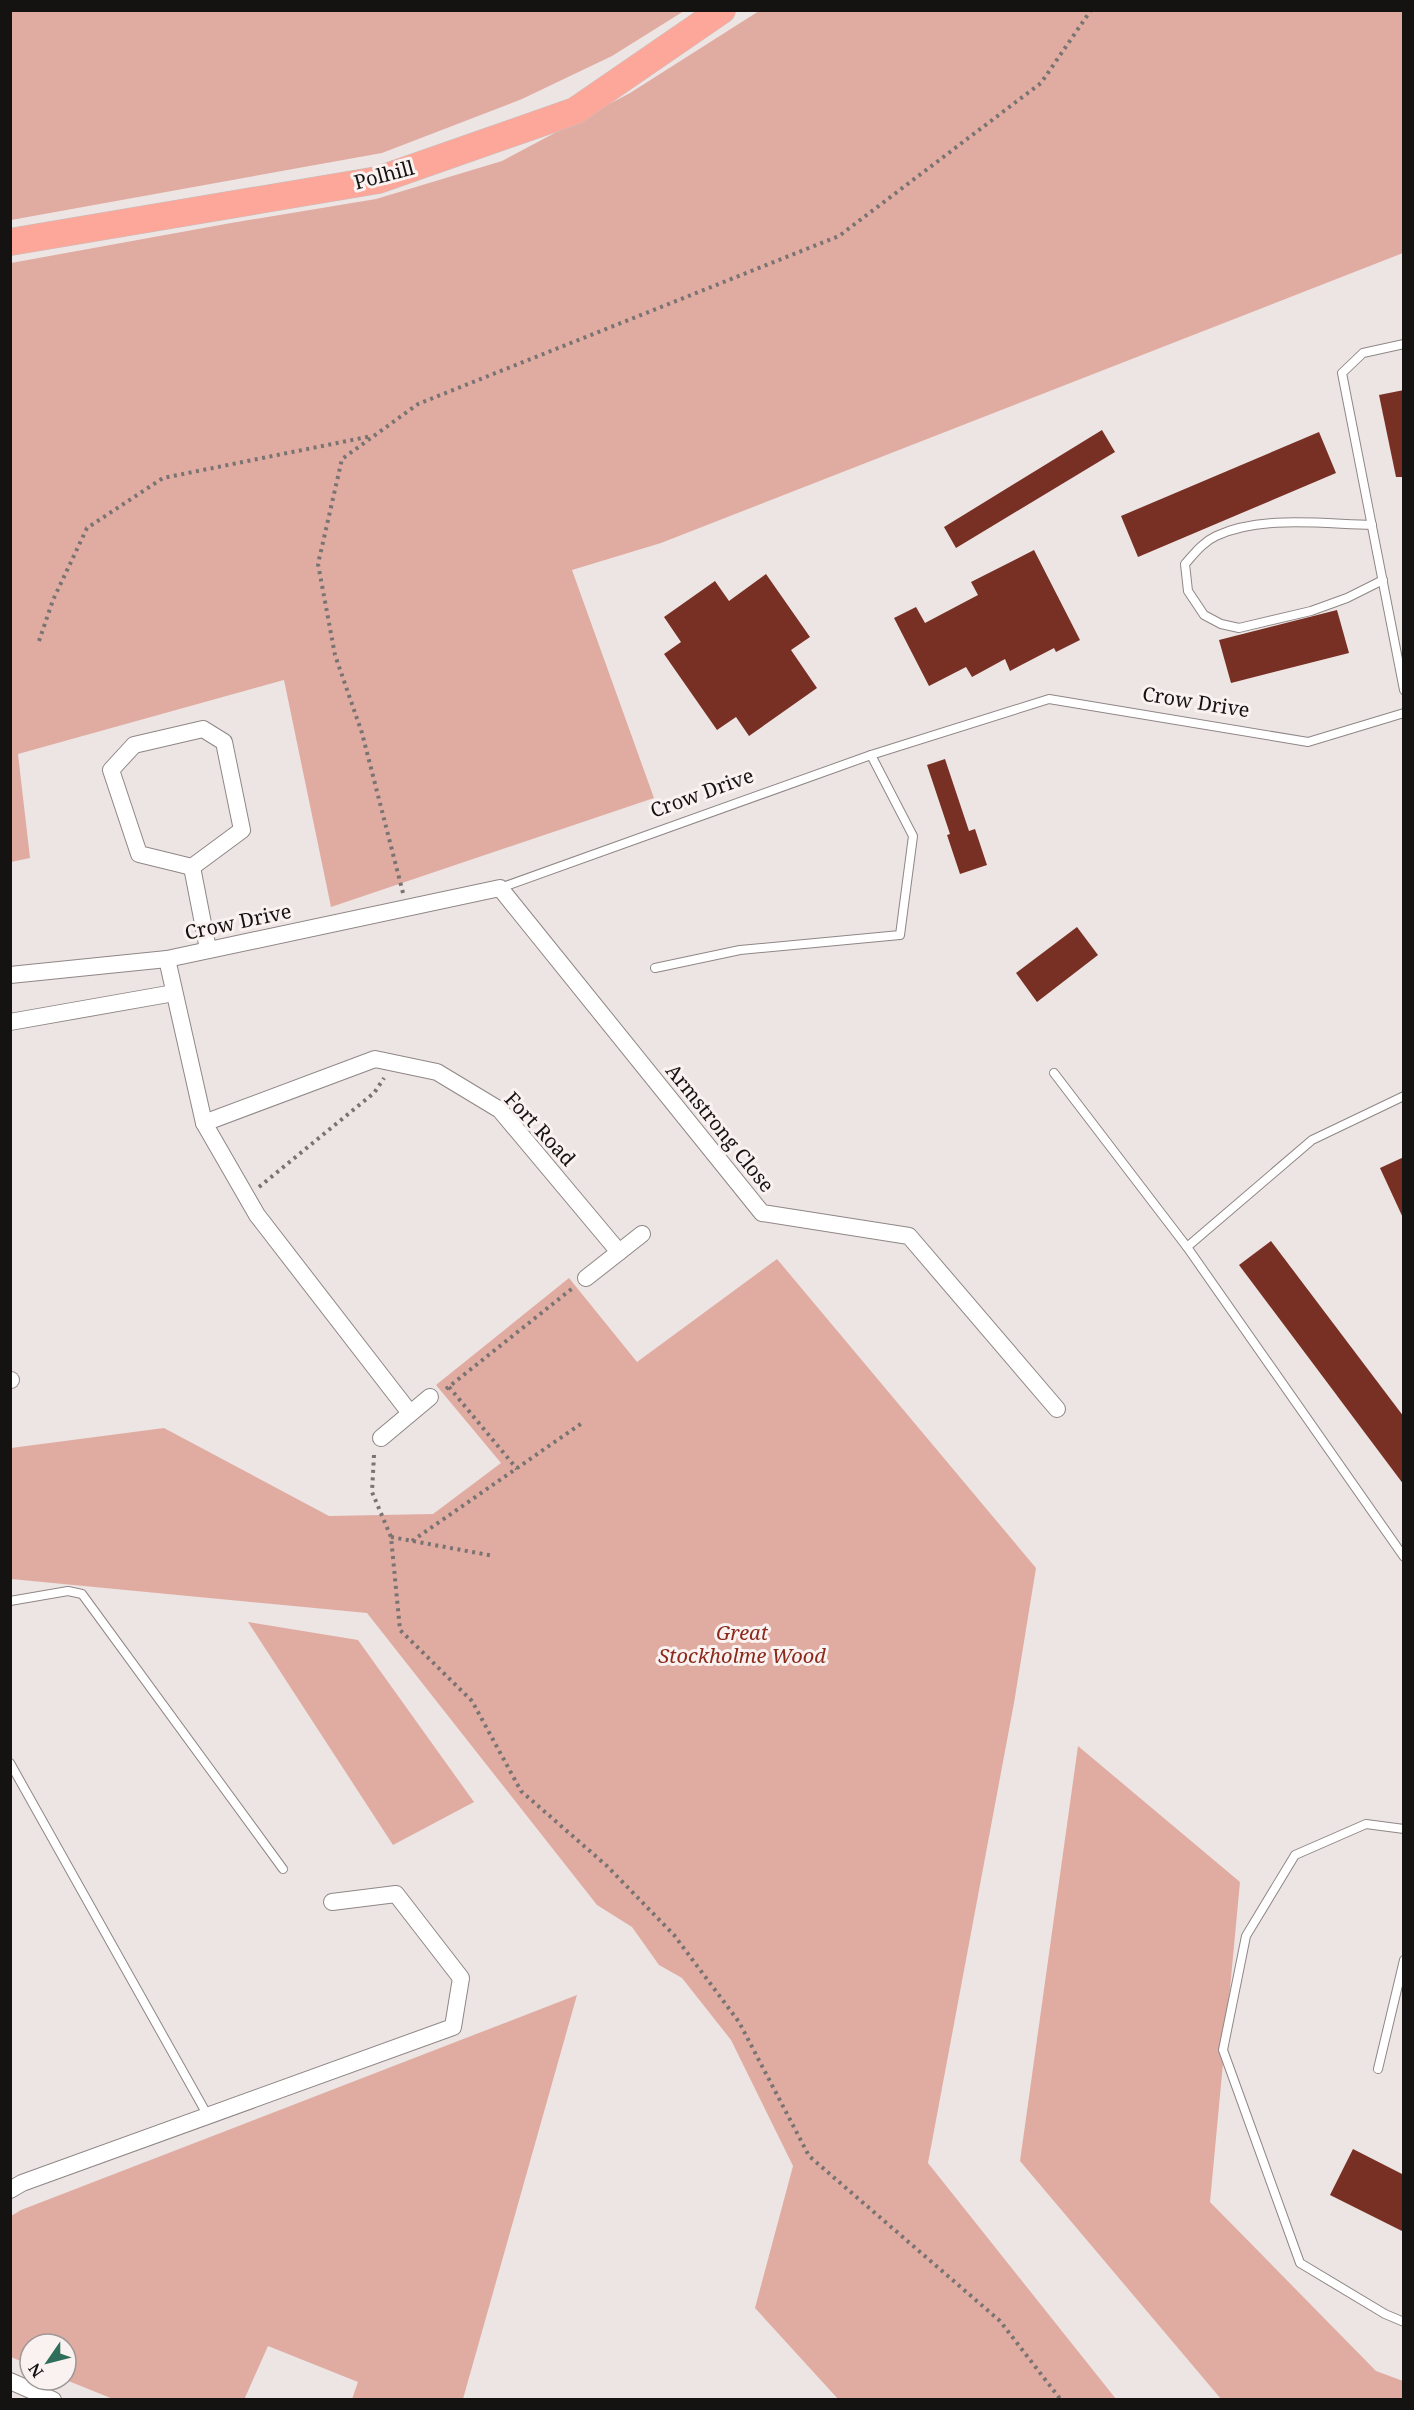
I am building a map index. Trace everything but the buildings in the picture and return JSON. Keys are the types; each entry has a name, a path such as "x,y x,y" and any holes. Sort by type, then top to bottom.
{"main road":[{"name":"Polhill","path":"10,242 378,180 575,111 722,10"}],"street":[{"path":"203,729 224,742 242,830 192,867 139,854 111,770 134,745 203,729"},
{"path":"192,867 208,949"},
{"name":"Crow Drive","path":"10,975 167,959 500,888"},
{"name":"Armstrong Close","path":"500,888 762,1213 909,1236 1057,1408"},
{"path":"167,959 204,1123 257,1215 410,1413"},
{"path":"10,1022 174,993"},
{"name":"Fort Road","path":"204,1123 375,1059 438,1072 500,1110 619,1252"},
{"path":"586,1278 642,1234"},
{"path":"381,1438 430,1397"},
{"path":"10,2190 22,2183 453,2027 461,1978 396,1894 332,1902"},
{"path":"10,2381 53,2400"}],"lane":[{"path":"1404,344 1363,353 1342,373 1404,690"},
{"path":"1372,525 1254,523 1215,537 1200,547 1185,564 1188,591 1204,615 1221,624 1239,628 1311,611 1347,598 1383,580"},
{"name":"Crow Drive","path":"500,888 871,755 1049,699 1308,742 1404,713"},
{"path":"655,969 740,950 900,935 913,836 871,755"},
{"path":"1054,1073 1187,1246 1404,1557"},
{"path":"1187,1246 1312,1140 1404,1096"},
{"path":"10,1601 68,1591 82,1594 283,1869"},
{"path":"10,1763 208,2116"},
{"path":"1404,1829 1366,1824 1295,1856 1246,1936 1223,2050 1300,2263 1385,2314 1404,2322"},
{"path":"1378,2069 1404,1960"}],"path":[{"path":"406,908 362,733 335,655 318,564 342,459 418,404 839,236 1041,83 1091,10"},
{"path":"39,641 53,600 87,528 164,478 375,435"},
{"path":"247,1197 374,1093 393,1062"},
{"path":"430,1397 439,1395 586,1278"},
{"path":"449,1387 516,1469"},
{"path":"412,1541 582,1424"},
{"path":"381,1438 375,1446 372,1492 391,1537 400,1630 472,1701 521,1791 607,1866 674,1935 739,2022 808,2157 1000,2321 1061,2400"},
{"path":"391,1537 494,1556"}],"green space":[{"path":"10,11 684,11 612,56 522,99 382,153 11,220"},
{"path":"759,11 1403,11 1403,253 661,543 572,570 654,798 331,907 284,680 18,754 30,858 11,862 11,263 376,199 502,161 630,93"},
{"name":"Great Stockholme Wood","path":"777,1259 1036,1568 1014,1703 928,2163 1116,2399 838,2399 755,2308 793,2166 731,2040 682,1978 659,1965 632,1927 597,1905 367,1613 11,1579 11,1448 164,1428 329,1516 433,1514 501,1463 436,1385 569,1278 637,1362"},
{"path":"248,1622 358,1640 474,1802 393,1845"},
{"path":"1078,1746 1240,1882 1210,2202 1376,2371 1403,2381 1403,2399 1221,2399 1020,2161"},
{"path":"577,1995 463,2399 352,2399 358,2382 268,2346 244,2400 113,2399 78,2385 78,2332 18,2332 18,2360 11,2357 11,2216 21,2210"}]}
